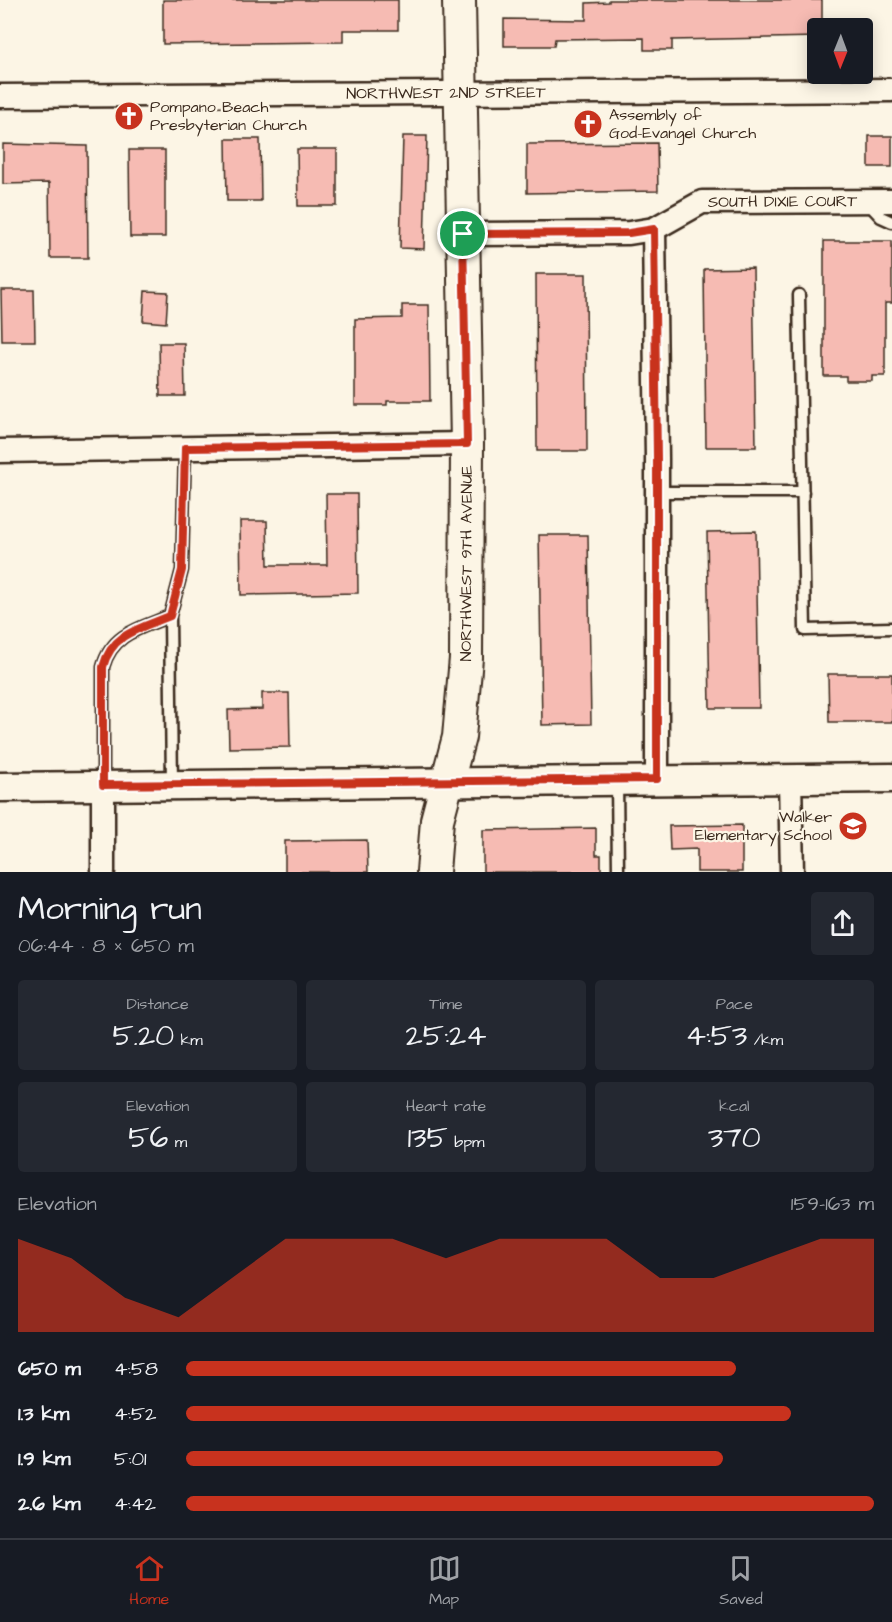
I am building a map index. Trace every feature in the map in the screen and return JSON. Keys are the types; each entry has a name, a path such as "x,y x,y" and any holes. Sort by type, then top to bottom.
{"main road":[{"name":"NORTHWEST 9TH AVENUE","path":"433,872 437,820 459,737 466,658 467,444 459,0"}],"street":[{"name":"NORTHWEST 2ND STREET","path":"0,96 461,91 892,90"},
{"name":"SOUTH DIXIE COURT","path":"463,234 629,233 654,229 702,202 892,201"},
{"path":"654,229 657,779"},
{"path":"0,451 467,444"},
{"path":"790,778 792,872"},
{"path":"0,787 892,778"},
{"path":"103,785 103,872"}],"lane":[{"path":"866,202 881,217 892,222"},
{"path":"799,295 805,630 892,628"},
{"path":"172,785 170,616 182,570 185,448"},
{"path":"657,492 803,492"},
{"path":"103,785 103,667 107,652 119,638 170,616"},
{"path":"617,780 618,872"}],"building":[{"path":"163,0 398,0 398,30 343,30 343,42 163,44"},
{"path":"609,0 822,0 822,18 807,18 807,37 672,40 672,50 644,50 644,38 555,39 554,46 504,46 504,19 586,20 586,3 609,2"},
{"path":"403,136 427,136 424,249 400,248"},
{"path":"869,136 892,136 892,167 869,167"},
{"path":"226,139 260,139 261,201 227,201"},
{"path":"657,143 658,191 527,193 527,144"},
{"path":"3,144 87,146 88,258 50,258 49,183 3,184"},
{"path":"297,149 337,149 337,206 298,206"},
{"path":"129,150 165,150 165,237 130,237"},
{"path":"824,241 892,241 892,303 885,303 885,376 872,376 872,381 846,381 846,376 824,376"},
{"path":"753,268 756,447 706,447 704,269"},
{"path":"536,274 586,274 587,451 537,451"},
{"path":"1,290 34,290 35,341 2,341"},
{"path":"145,291 168,292 166,323 143,321"},
{"path":"402,305 429,305 430,401 387,401 387,405 355,405 355,319 402,318"},
{"path":"159,343 184,343 185,396 160,396"},
{"path":"326,494 357,494 358,593 241,595 240,521 267,521 268,565 327,565"},
{"path":"756,531 759,708 710,708 707,532"},
{"path":"539,535 588,535 591,724 542,725"},
{"path":"828,674 892,674 892,722 829,722"},
{"path":"262,693 289,693 290,747 229,748 228,710 262,709"},
{"path":"742,825 742,872 697,872 697,849 670,850 669,826"},
{"path":"596,828 596,855 601,855 601,872 483,872 483,830"},
{"path":"367,840 368,872 285,872 285,841"}],"place":[{"name":"Pompano Beach Presbyterian Church","path":"129,116"},
{"name":"Assembly of God-Evangel Church","path":"588,124"},
{"name":"Walker Elementary School","path":"853,826"}],"route":[{"path":"654,229 657,779 103,785 103,667 107,652 119,638 170,616 179,590 182,570 185,448 467,444 463,234 629,233 654,229"}]}
